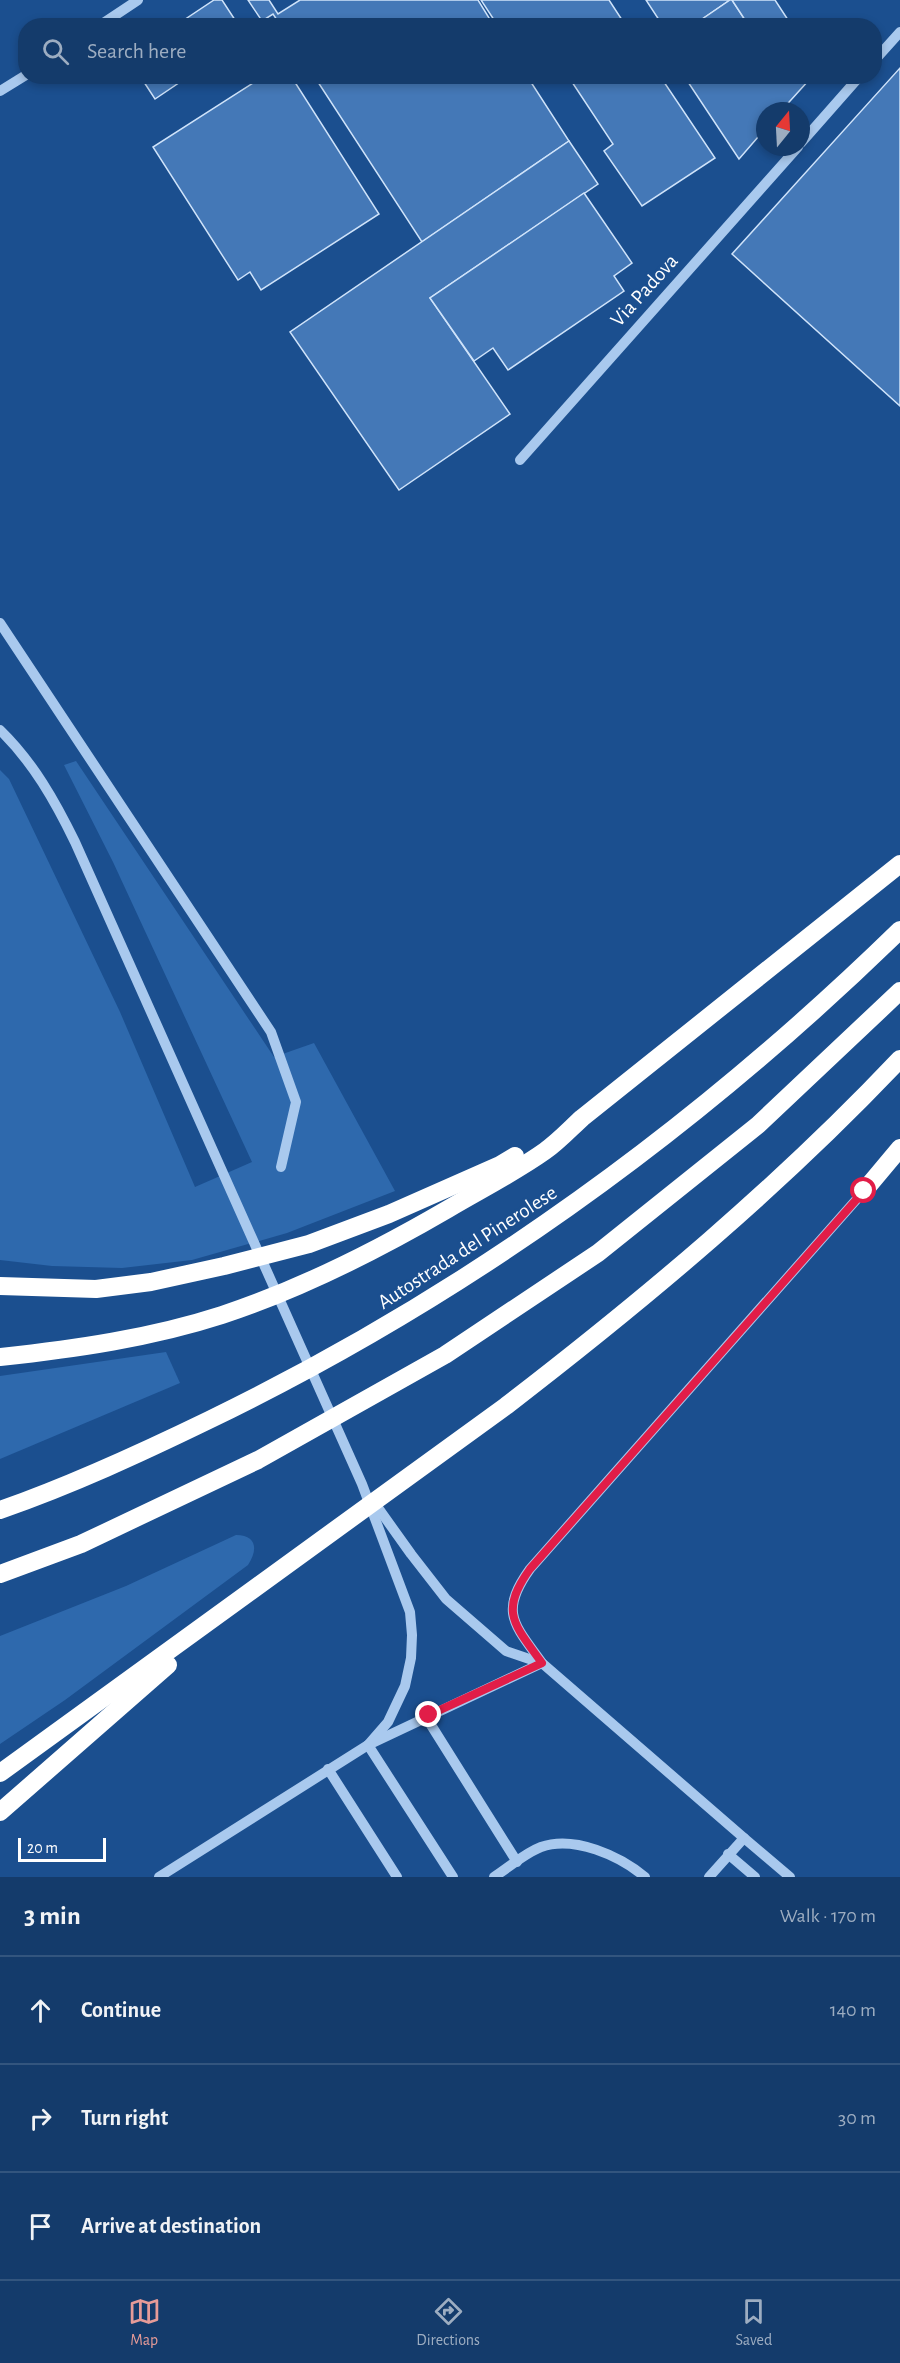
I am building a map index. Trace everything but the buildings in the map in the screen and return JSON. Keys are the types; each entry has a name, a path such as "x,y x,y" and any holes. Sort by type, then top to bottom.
{"highway":[{"path":"0,1357 87,1346 153,1334 222,1315 287,1291 356,1260 484,1188 546,1150 582,1118 900,864"},
{"name":"Autostrada del Pinerolese","path":"0,1510 135,1456 247,1402 361,1341 443,1293 566,1211 657,1143 825,1003 900,930"},
{"path":"0,1574 81,1544 258,1460 445,1355 616,1239 758,1125 900,991"},
{"path":"0,1773 506,1406 626,1311 798,1162 900,1059"},
{"path":"0,1284 39,1289 96,1289 151,1281 224,1266 309,1244 389,1214 500,1165 582,1118"},
{"path":"864,1191 900,1148"},
{"path":"0,1812 243,1598"}],"street":[{"path":"111,18 138,0"},
{"path":"882,52 900,32"},
{"path":"0,91 18,80"},
{"path":"810,133 853,84"},
{"name":"Via Padova","path":"520,460 790,156"},
{"path":"0,623 271,1032 296,1102 281,1167"},
{"path":"0,730 30,765 54,800 221,1164 362,1484 390,1564 410,1612 411,1658 405,1686 388,1722 368,1745"},
{"path":"790,1877 542,1663 517,1628 512,1613 513,1597 530,1569 864,1191"},
{"path":"362,1484 446,1599 506,1651 542,1663"},
{"path":"159,1877 368,1745 542,1663"},
{"path":"426,1717 517,1862"},
{"path":"368,1745 453,1877"},
{"path":"328,1769 397,1877"},
{"path":"713,1876 728,1854 744,1838"},
{"path":"494,1877 540,1847 556,1844 572,1844 599,1851 635,1869 645,1877"},
{"path":"728,1854 755,1877"}],"shaded area":[{"path":"76,761 274,1057 314,1043 395,1191 287,1233 192,1260 122,1268 52,1266 0,1260 0,770 9,779 120,1012 195,1187 252,1162 113,862 64,765"},
{"path":"166,1352 180,1383 0,1459 0,1376"},
{"path":"236,1535 248,1538 254,1544 248,1565 65,1700 0,1744 0,1636 126,1586"}],"route":[{"path":"429,1715 542,1663 517,1628 512,1613 513,1597 520,1583 864,1191"}]}
